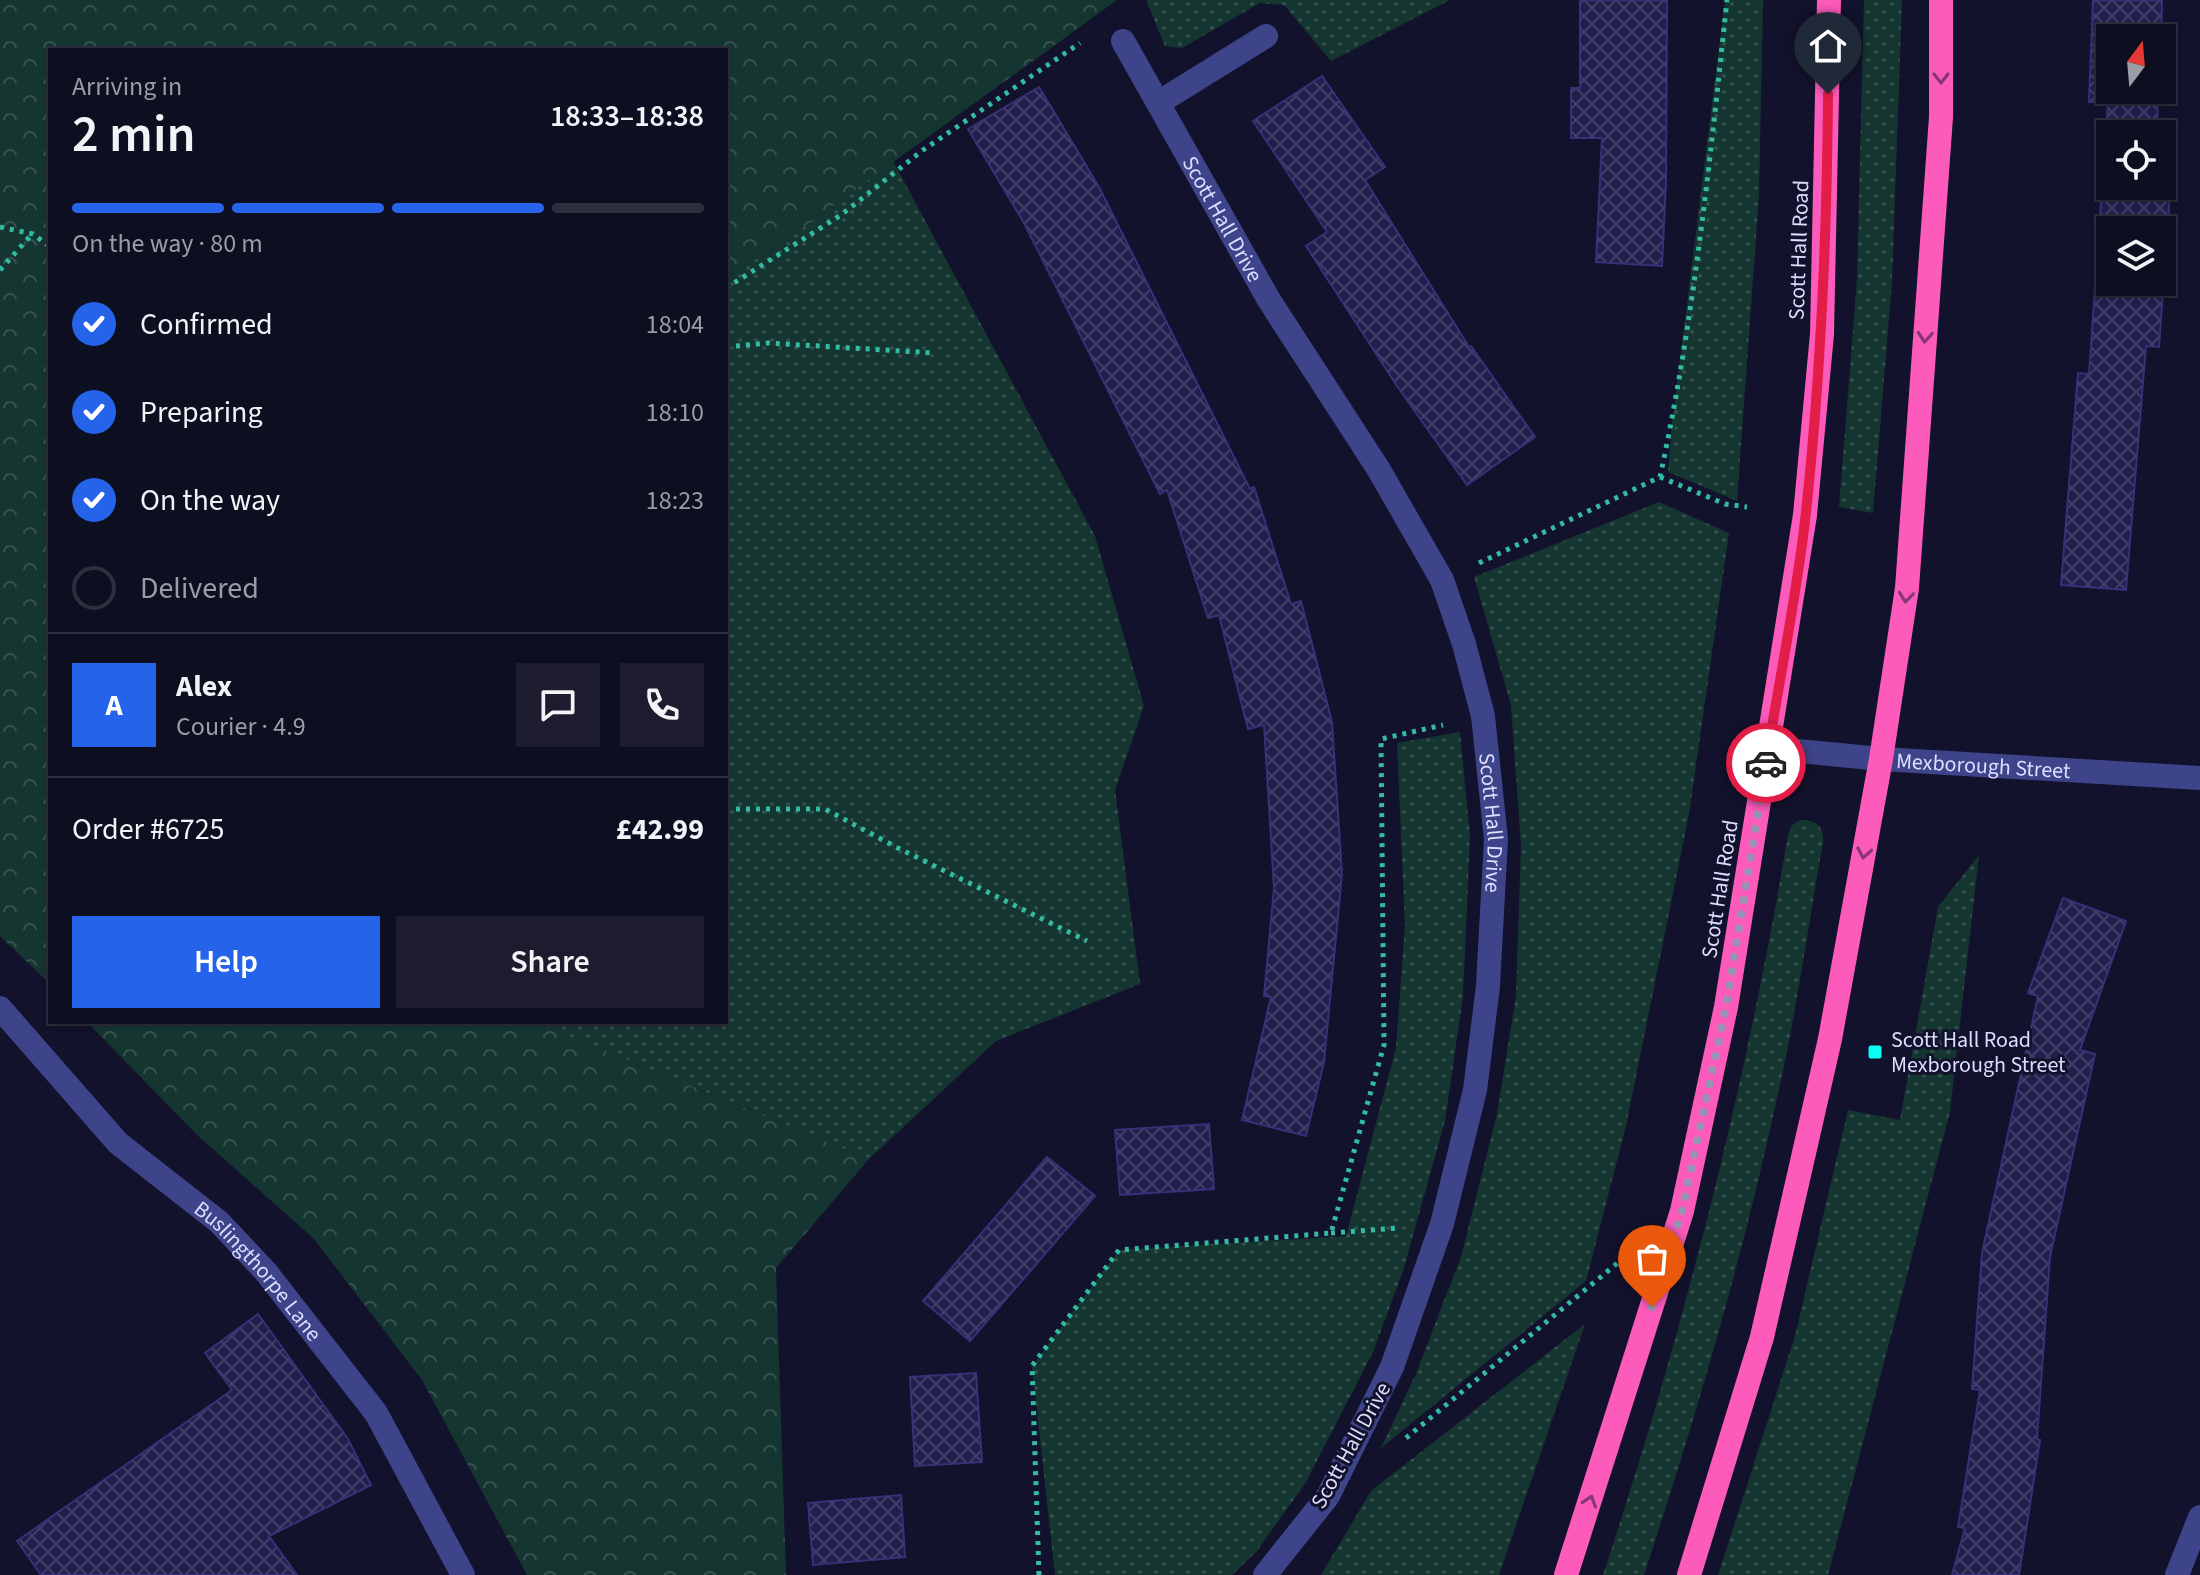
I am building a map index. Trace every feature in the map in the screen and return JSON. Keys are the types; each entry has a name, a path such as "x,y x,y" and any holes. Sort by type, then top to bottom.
{"highway":[{"name":"Scott Hall Road","path":"1566,1575 1682,1211 1726,1007 1805,515 1822,334 1829,0"},
{"path":"1689,1575 1762,1337 1830,1039 1881,759 1907,588 1941,117 1941,0"}],"street":[{"path":"1158,103 1266,36"},
{"name":"Scott Hall Drive","path":"1123,41 1269,300 1379,470 1442,580 1464,644 1483,716 1496,839 1488,986 1475,1090 1442,1224 1392,1367 1328,1496 1265,1575"},
{"name":"Mexborough Street","path":"1768,748 1881,759 2200,778"},
{"name":"Buslingthorpe Lane","path":"0,1008 118,1143 219,1222 266,1272 376,1413 463,1575"},
{"path":"2177,1575 2200,1517"}],"path":[{"path":"1660,477 1686,340 1727,0"},
{"path":"728,287 841,215 923,150 1087,38"},
{"path":"0,227 33,234 48,245"},
{"path":"0,270 33,234"},
{"path":"728,347 768,343 935,353"},
{"path":"1442,580 1660,477 1725,504 1747,507"},
{"path":"1331,1233 1384,1045 1381,739 1483,716"},
{"path":"728,809 825,809 1087,941"},
{"path":"1039,1575 1032,1366 1119,1250 1442,1224"},
{"path":"1400,1443 1623,1259"}],"green space":[{"path":"0,0 1117,0 769,252 728,274 728,48 48,48 48,982 0,936"},
{"path":"1146,0 1448,1 1331,61 1284,5 1260,3 1182,48 1165,46"},
{"path":"1725,0 1763,0 1759,195 1737,501 1668,472"},
{"path":"1864,0 1902,0 1892,282 1873,513 1839,507 1857,279"},
{"path":"893,161 1095,536 1144,706 1115,790 1140,984 996,1041 869,1159 540,1024 728,1024 728,274 769,252"},
{"path":"1659,502 1729,533 1689,814 1626,1126 1586,1281 1381,1448 1415,1376 1461,1257 1497,1114 1516,996 1521,845 1511,705 1474,577"},
{"path":"1460,732 1470,836 1463,996 1445,1121 1403,1271 1373,1352 1306,1482 1257,1551 1232,1575 1055,1575 1032,1366 1119,1250 1346,1236 1396,1048 1405,925 1397,743"},
{"path":"1800,820 1818,825 1823,842 1788,1046 1742,1246 1705,1379 1644,1575 1603,1575 1686,1301 1753,1023 1788,835 1791,826"},
{"path":"1979,855 1950,1112 1828,1575 1718,1575 1795,1336 1848,1110 1900,1120 1938,907"},
{"path":"89,1024 540,1024 869,1159 776,1268 786,1575 527,1575 422,1380 314,1239 196,1134"},
{"path":"1585,1324 1499,1575 1321,1575 1371,1491"}],"building":[{"path":"1580,0 1667,0 1666,182 1662,266 1596,262 1602,138 1571,138 1571,88 1580,88"},
{"path":"2093,0 2162,0 2161,24 2096,24 2096,102 2089,102"},
{"path":"1322,76 1385,167 1365,180 1469,347 1535,437 1467,485 1397,386 1306,246 1327,232 1253,121"},
{"path":"1039,87 1099,187 1250,489 1254,487 1291,604 1301,601 1332,722 1342,874 1324,1062 1306,1136 1242,1120 1271,997 1264,996 1274,888 1264,725 1248,729 1219,615 1208,618 1167,490 1160,494 1024,223 968,129"},
{"path":"2108,104 2158,104 2157,120 2107,120"},
{"path":"2101,200 2170,200 2168,216 2100,216"},
{"path":"2096,274 2096,296 2163,296 2159,347 2146,346 2126,590 2061,585 2078,373 2089,374"},
{"path":"2063,898 2126,921 2080,1050 2095,1054 2050,1257 2037,1439 2040,1440 2019,1575 1952,1575 1965,1528 1958,1527 1980,1390 1972,1389 1982,1253 2038,996 2028,993"},
{"path":"1209,1124 1214,1189 1120,1195 1115,1130"},
{"path":"1047,1157 1095,1196 970,1341 923,1301"},
{"path":"258,1314 348,1439 371,1485 269,1536 297,1575 41,1575 17,1541 232,1390 205,1353"},
{"path":"976,1373 982,1462 915,1466 910,1377"},
{"path":"901,1495 905,1557 813,1565 808,1503"}],"way so far":[{"path":"1652,1307 1682,1211 1726,1007 1766,763"}],"place":[{"name":"Scott Hall Road Mexborough Street","path":"1875,1052"}],"route":[{"path":"1766,763 1805,515 1817,395 1822,334 1828,94"}]}
